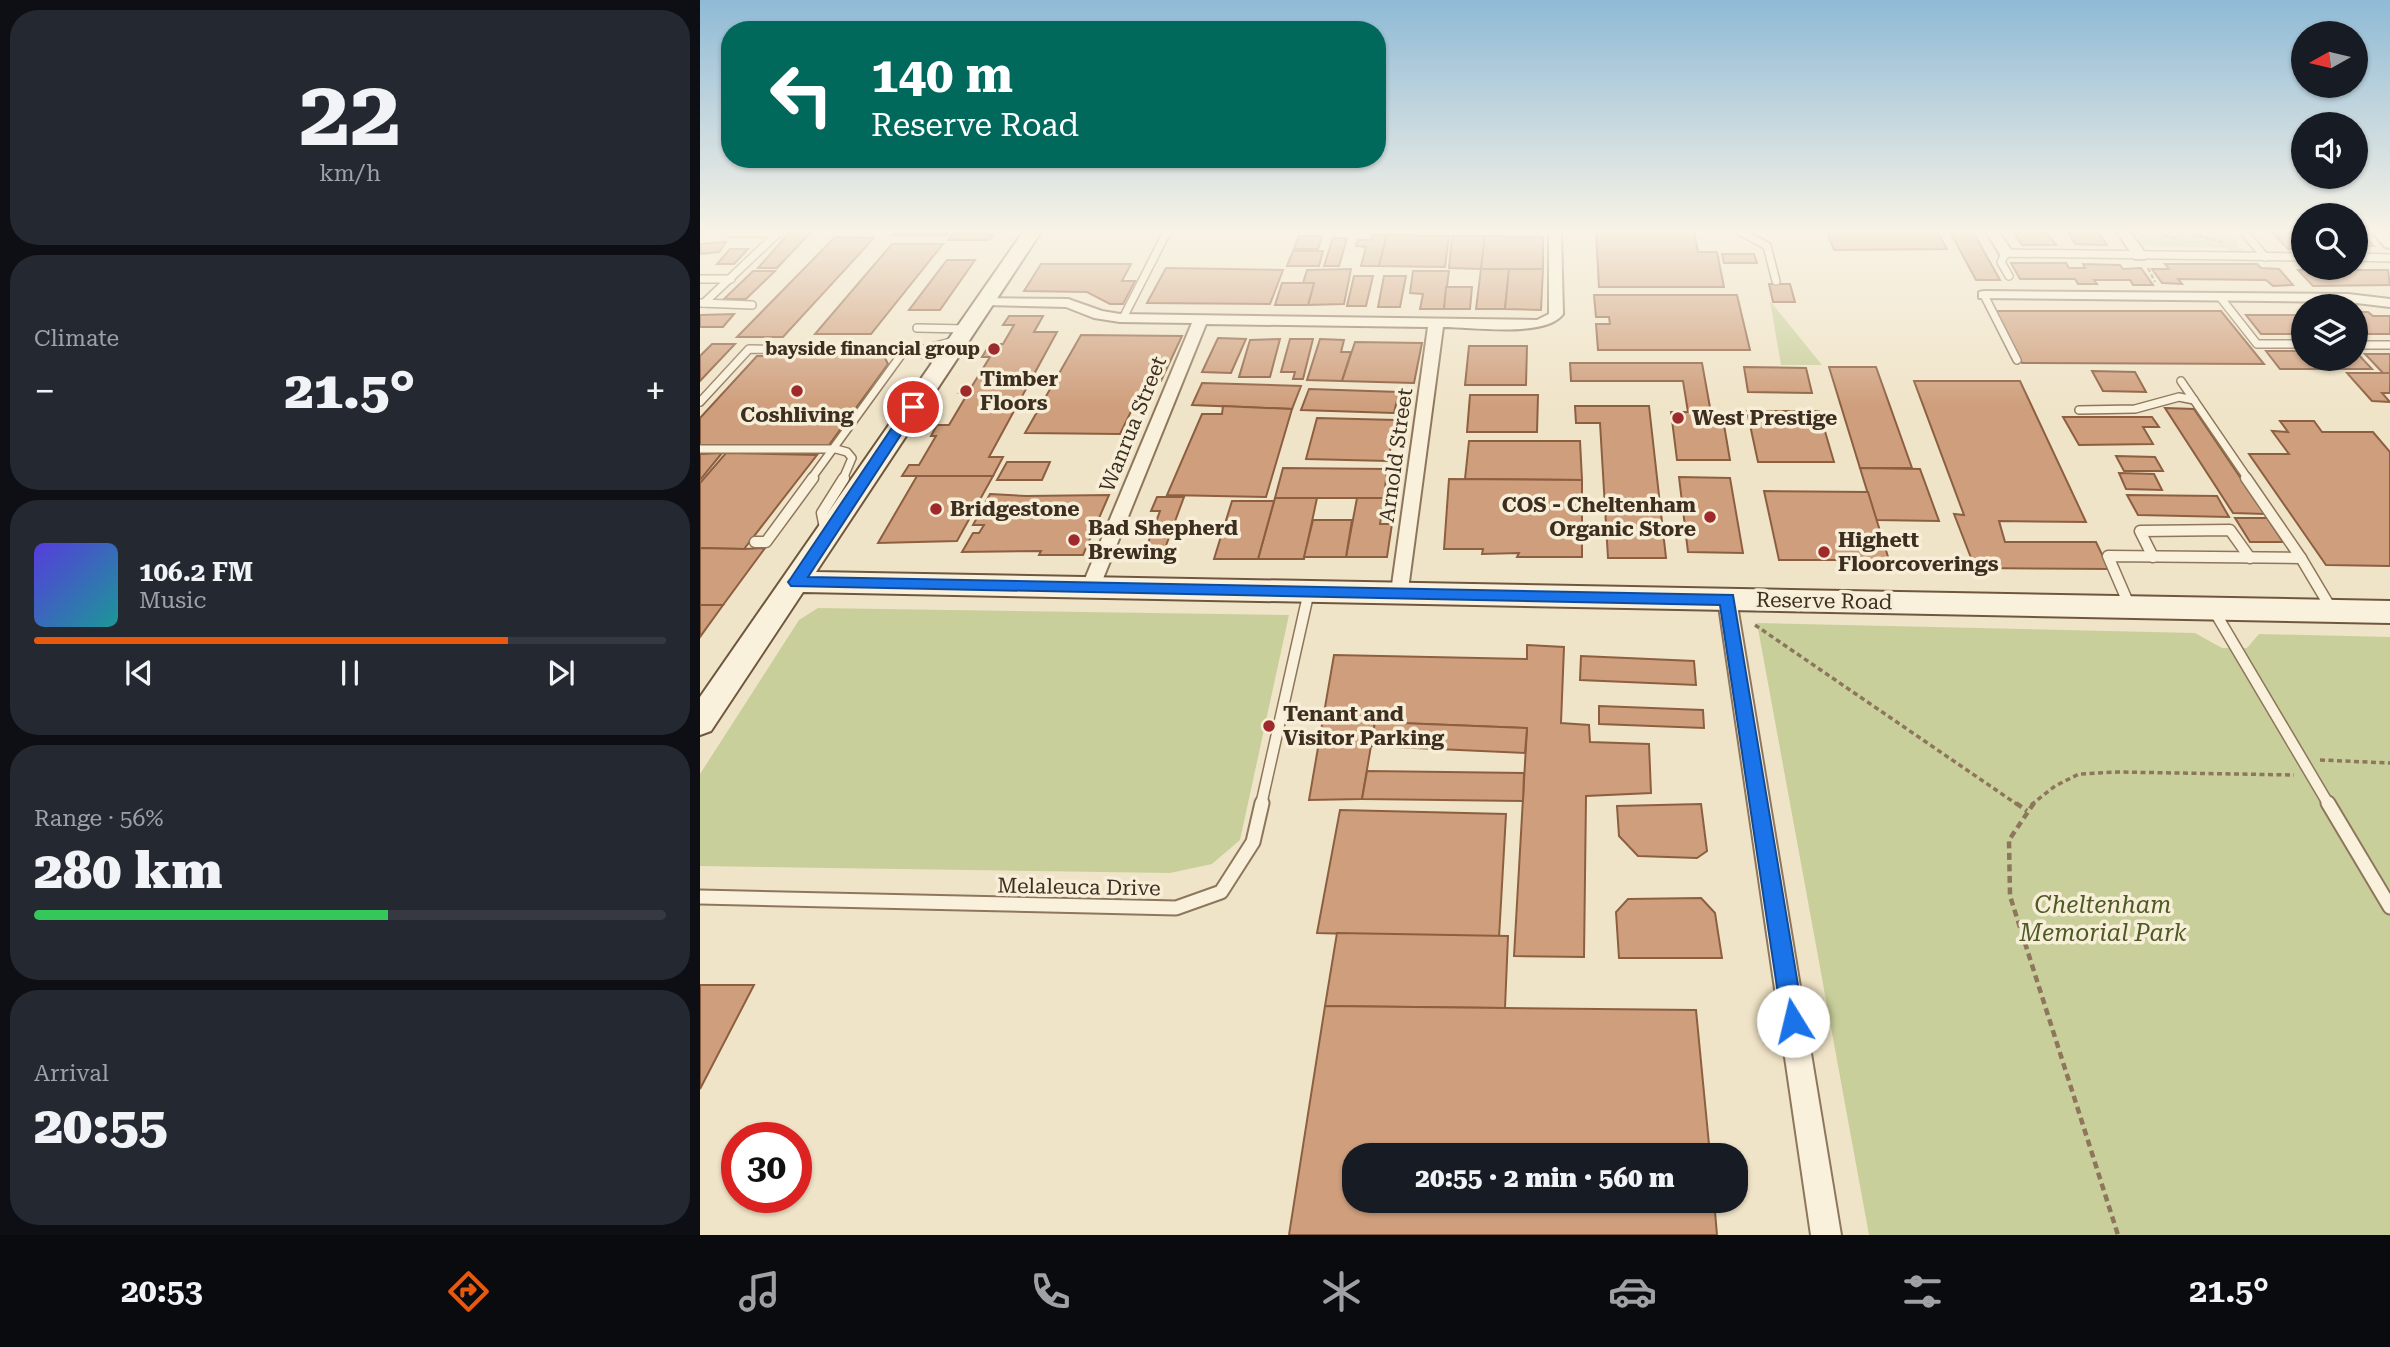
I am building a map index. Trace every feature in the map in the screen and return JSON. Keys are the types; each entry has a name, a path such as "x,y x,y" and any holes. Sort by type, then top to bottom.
{"street":[{"path":"705,708 796,582 993,290"},
{"path":"985,301 1068,303 1099,315 1123,318 1539,324 1552,319 1556,314 1556,290"},
{"path":"1984,295 2348,298 2390,303"},
{"name":"Wanrua Street","path":"1091,586 1201,319"},
{"name":"Arnold Street","path":"1400,592 1436,323"},
{"name":"Reserve Road","path":"796,582 2390,612"},
{"path":"1727,599 1826,1235"}],"lane":[{"path":"702,303 718,290"},
{"path":"1123,318 1138,290"},
{"path":"1984,295 2017,360"},
{"path":"2220,297 2257,344"},
{"path":"702,303 752,305"},
{"path":"917,328 962,335"},
{"path":"700,402 749,349 917,351 962,335"},
{"path":"2247,343 2291,344"},
{"path":"2368,345 2390,345"},
{"path":"755,542 766,542 836,449 904,351"},
{"path":"917,351 942,364"},
{"path":"2181,381 2301,558 2332,610"},
{"path":"2079,410 2137,409 2148,403 2178,398 2194,400"},
{"path":"700,449 836,449 847,452 852,458 841,485 822,513 826,537"},
{"path":"2153,556 2140,531 2230,530 2250,558"},
{"path":"2130,607 2108,556 2301,558"},
{"name":"Melaleuca Drive","path":"700,897 1143,909 1176,908 1221,892 1252,842 1309,591"},
{"path":"2213,608 2390,907"}],"path":[{"path":"1755,625 2027,810"},
{"path":"2304,760 2390,763"},
{"path":"2118,1235 2010,896 2009,840 2027,810 2055,786 2080,774 2118,772 2313,775"}],"green space":[{"path":"1770,301 1822,365 1781,365"},
{"path":"818,608 1289,615 1240,840 1212,864 1170,873 700,866 700,774 799,620"},
{"name":"Cheltenham Memorial Park","path":"1757,623 2195,633 2222,648 2247,648 2259,634 2390,637 2390,1235 1869,1235"}],"building":[{"path":"734,290 756,290 746,299 724,299"},
{"path":"783,290 827,290 783,337 737,337"},
{"path":"853,290 906,290 871,334 815,334"},
{"path":"924,290 954,290 940,310 909,310"},
{"path":"1130,290 1123,304 1110,304 1087,292 1024,291"},
{"path":"1154,290 1275,290 1270,304 1147,303"},
{"path":"1280,290 1312,290 1308,305 1275,305"},
{"path":"1312,290 1347,290 1344,304 1308,305"},
{"path":"1351,290 1370,290 1366,306 1347,306"},
{"path":"1381,290 1403,290 1400,307 1378,307"},
{"path":"1410,290 1447,290 1444,309 1420,309 1423,294 1410,293"},
{"path":"1446,290 1472,290 1470,309 1444,309"},
{"path":"1478,290 1507,290 1505,309 1476,309"},
{"path":"1507,290 1542,290 1541,310 1505,309"},
{"path":"1770,290 1792,290 1795,302 1773,302"},
{"path":"1594,295 1737,295 1750,350 1598,350 1596,324 1610,324 1609,317 1596,317"},
{"path":"1995,311 2221,311 2264,364 2022,363"},
{"path":"2368,312 2373,316 2390,316 2390,334 2368,334"},
{"path":"734,314 723,327 700,327 700,315"},
{"path":"2246,315 2291,315 2291,334 2261,334"},
{"path":"1009,316 1043,316 1034,332 1057,332 989,457 1003,457 993,476 902,476 909,465 919,465 936,436 931,436 937,425 949,425 968,393 959,393 963,386 972,386 990,357 982,357 990,344 1003,344 1014,325 1003,325"},
{"path":"1081,335 1182,336 1161,381 1146,381 1120,434 1025,433"},
{"path":"1218,338 1246,339 1231,373 1202,372"},
{"path":"1280,339 1270,377 1239,377 1250,340"},
{"path":"1290,339 1313,339 1303,379 1293,379 1295,372 1281,372"},
{"path":"1320,339 1344,340 1341,352 1351,352 1342,381 1307,380"},
{"path":"1355,342 1422,343 1414,383 1342,381"},
{"path":"712,344 735,344 700,381 700,356"},
{"path":"1469,346 1527,346 1526,385 1465,385"},
{"path":"2266,351 2291,351 2291,369 2280,369"},
{"path":"2368,354 2390,354 2390,373 2383,373"},
{"name":"Coshliving","path":"873,355 885,358 888,364 829,445 700,445 700,418 757,356"},
{"path":"1570,363 1702,363 1711,413 1722,413 1730,460 1677,460 1671,412 1688,412 1683,381 1571,381"},
{"path":"1744,367 1806,368 1812,393 1748,392"},
{"path":"1829,367 1876,367 1912,468 1860,468"},
{"path":"2092,371 2135,372 2146,392 2103,391"},
{"path":"2347,373 2390,373 2390,393 2382,393 2390,402 2372,401"},
{"path":"1914,381 2020,381 2086,522 1999,521 2005,542 2096,542 2109,569 1975,568 1954,514 1964,515"},
{"path":"1202,383 1301,386 1292,409 1192,405"},
{"path":"1309,389 1399,392 1394,413 1301,410"},
{"path":"1470,395 1538,395 1537,432 1467,432"},
{"path":"1223,406 1292,409 1266,497 1167,495 1202,414 1222,414"},
{"path":"1575,406 1649,406 1666,558 1608,558 1600,423 1576,423"},
{"path":"2165,408 2194,409 2265,514 2233,513"},
{"path":"1747,411 1819,411 1834,462 1758,462"},
{"path":"2063,417 2152,417 2159,427 2143,427 2153,444 2079,445"},
{"path":"1317,418 1396,420 1388,461 1306,459"},
{"path":"2280,421 2314,421 2322,432 2373,432 2390,452 2390,566 2326,565 2249,454 2289,454 2272,431 2288,432"},
{"path":"1469,441 1580,441 1582,480 1465,479"},
{"path":"722,453 700,480 700,454"},
{"path":"726,453 817,455 744,549 700,548 700,483"},
{"path":"2116,456 2155,457 2163,471 2124,471"},
{"path":"1007,462 1050,462 1042,480 997,480"},
{"path":"1283,468 1387,469 1384,498 1275,498"},
{"path":"1860,468 1920,469 1939,521 1876,520"},
{"path":"2119,473 2154,474 2162,490 2126,489"},
{"name":"Bridgestone","path":"917,476 993,476 957,541 878,543"},
{"path":"1679,477 1730,478 1743,553 1688,552"},
{"path":"1449,479 1582,480 1582,557 1517,557 1519,553 1482,554 1483,549 1444,549"},
{"path":"1764,491 1868,492 1889,560 1779,560"},
{"path":"990,494 1109,495 1083,555 1039,555 1041,551 962,552 973,533 979,533 984,525 973,525"},
{"path":"2127,495 2217,496 2229,517 2138,515"},
{"path":"1157,497 1184,497 1161,559 1142,559 1160,511 1151,511"},
{"path":"1275,498 1317,498 1304,559 1258,559"},
{"path":"1357,498 1384,498 1380,524 1392,524 1387,557 1346,557"},
{"path":"1232,501 1274,501 1258,559 1214,559"},
{"path":"2235,518 2267,518 2283,542 2250,542"},
{"path":"1313,520 1352,520 1346,557 1304,557"},
{"path":"700,548 765,548 723,605 700,605"},
{"path":"700,605 723,605 700,637"},
{"path":"1527,645 1564,647 1561,723 1589,725 1590,742 1649,744 1651,793 1586,796 1584,957 1514,956 1527,728 1375,722 1362,799 1309,800 1334,655 1527,659"},
{"path":"1581,656 1694,661 1696,685 1580,680"},
{"path":"1599,706 1703,710 1704,728 1599,724"},
{"path":"1375,722 1527,728 1525,753 1371,746"},
{"path":"1367,771 1524,773 1523,801 1362,799"},
{"path":"1701,804 1707,851 1697,858 1638,856 1619,836 1617,806"},
{"path":"1340,810 1506,814 1499,938 1317,933"},
{"path":"1701,898 1715,913 1722,958 1619,958 1616,912 1628,899"},
{"path":"1337,933 1508,936 1505,1008 1325,1006"},
{"path":"700,985 754,985 700,1089"},
{"path":"1325,1006 1696,1010 1709,1143 1342,1143 1342,1213 1715,1213 1717,1235 1289,1235"}],"place":[{"name":"bayside financial group","path":"994,349"},
{"name":"Coshliving","path":"797,391"},
{"name":"Timber Floors","path":"966,391"},
{"name":"West Prestige","path":"1678,418"},
{"name":"Bridgestone","path":"936,509"},
{"name":"COS - Cheltenham Organic Store","path":"1710,517"},
{"name":"Bad Shepherd Brewing","path":"1074,540"},
{"name":"Highett Floorcoverings","path":"1824,552"},
{"name":"Tenant and Visitor Parking","path":"1269,726"}],"route":[{"path":"913,407 796,582 1727,599 1793,1021"}]}
